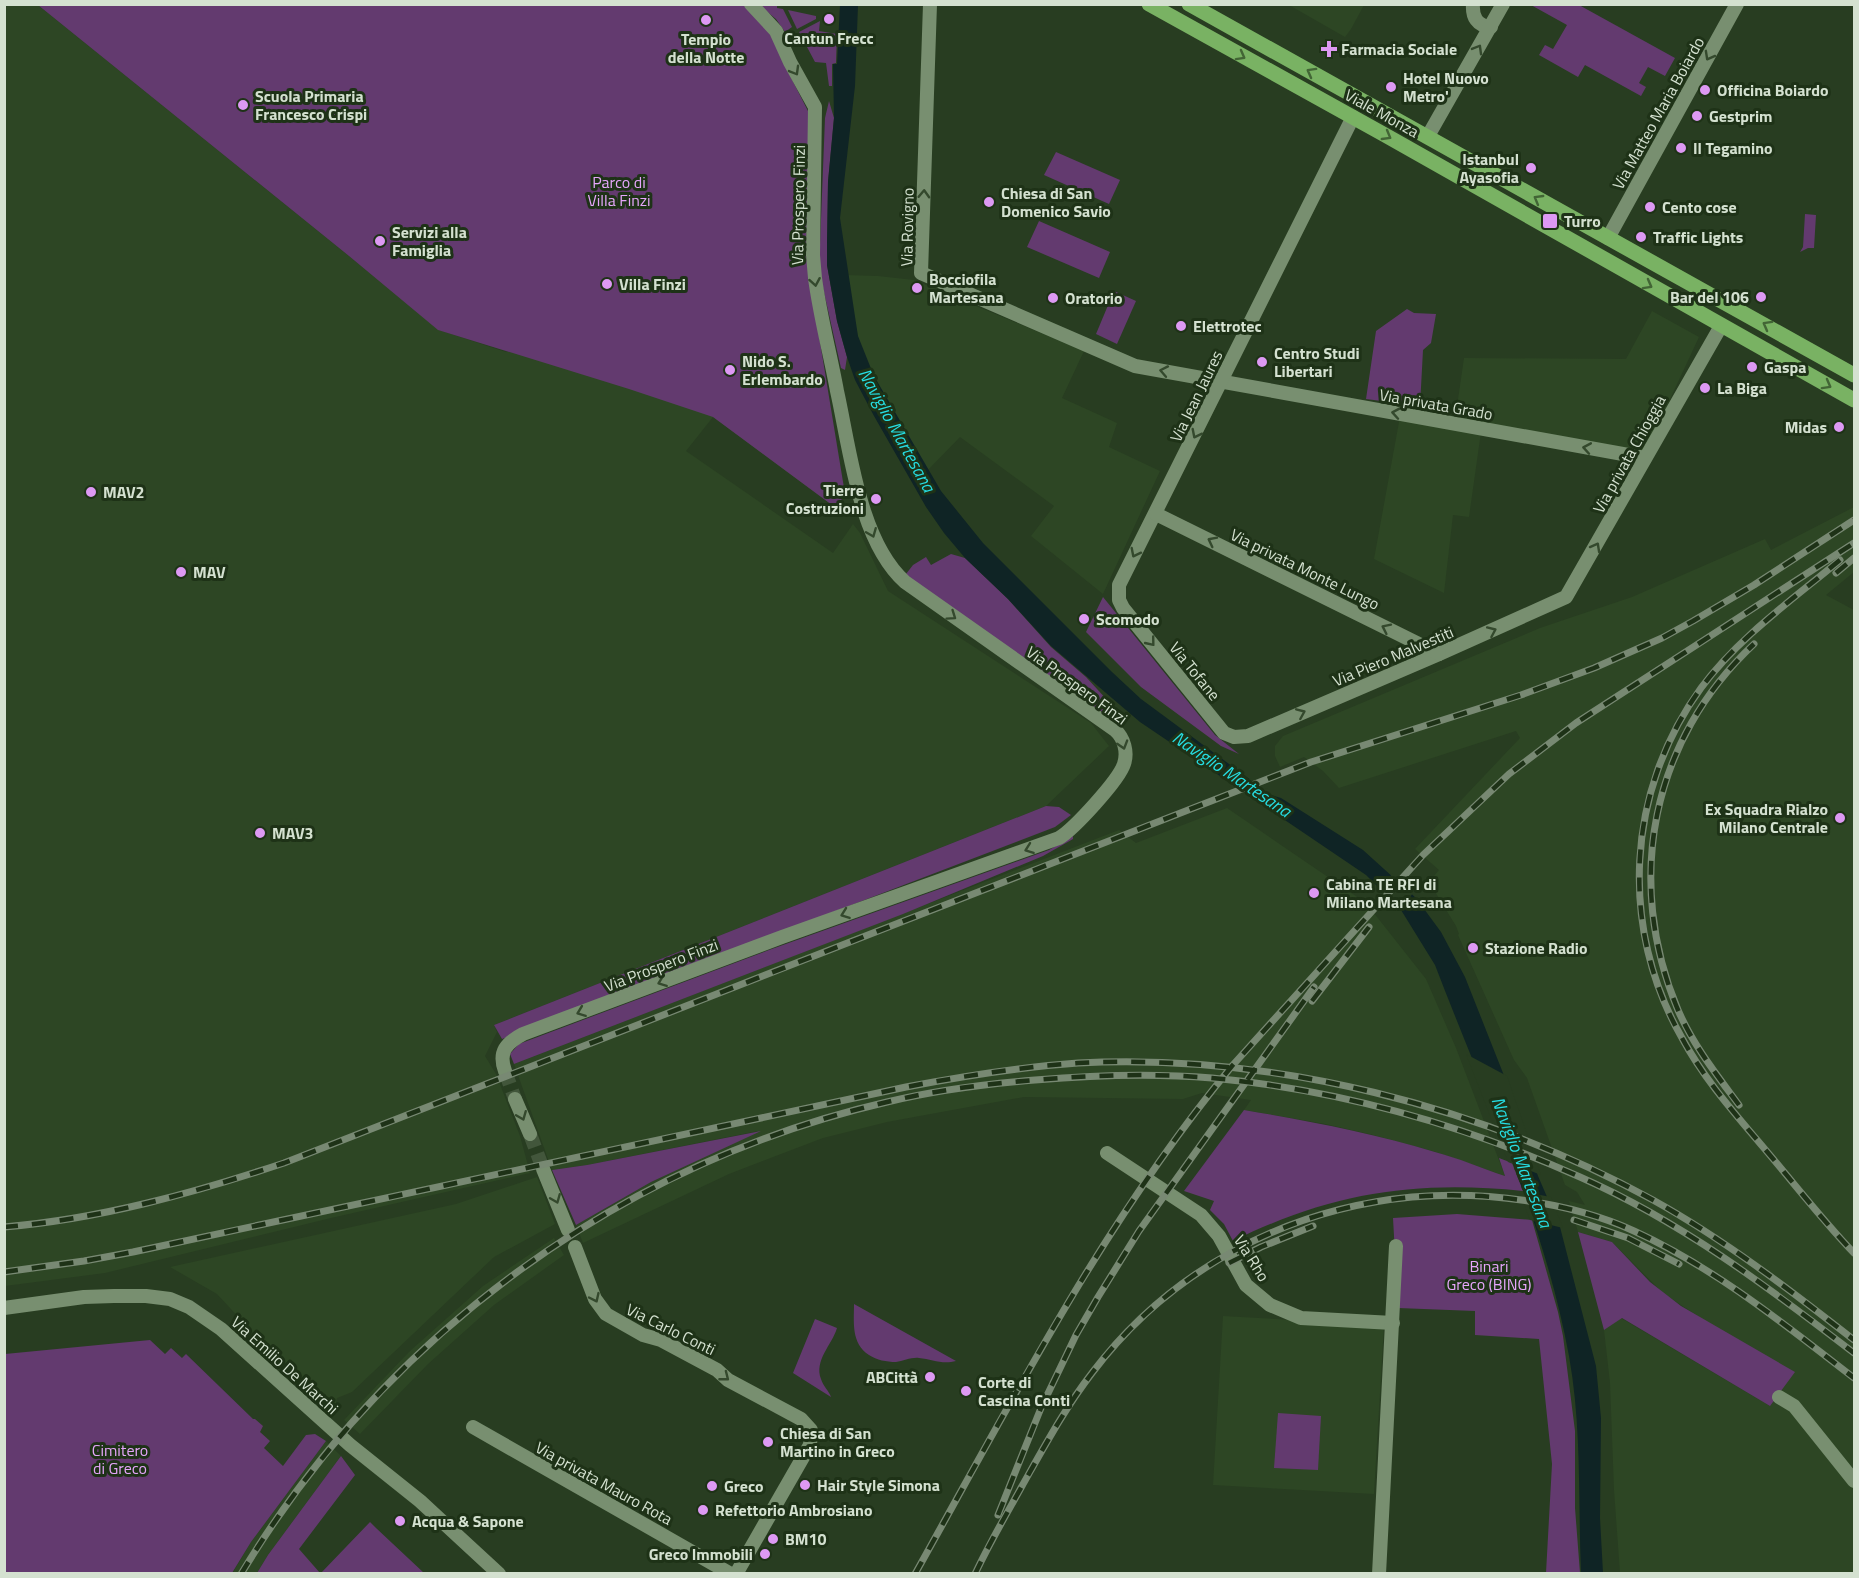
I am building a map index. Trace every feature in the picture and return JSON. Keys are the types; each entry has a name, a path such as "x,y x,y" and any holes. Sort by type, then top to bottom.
{"main road":[{"name":"Viale Monza","path":"1149,4 1854,400"},
{"name":"Viale Monza","path":"1195,6 1854,375"},
{"path":"1597,256 1608,238"},
{"path":"1721,326 1732,306"}],"street":[{"name":"Via Rovigno","path":"930,4 921,273 1135,366 1222,382"},
{"path":"1473,4 1473,16 1476,21 1491,27"},
{"path":"1428,136 1503,4"},
{"name":"Via Matteo Maria Boiardo","path":"1608,238 1737,4"},
{"name":"Via Prospero Finzi","path":"505,1071 502,1058 504,1048 523,1034 782,937 1052,842 1079,822 1124,766 1125,749 1122,738 1115,730 904,582 891,567 875,540 860,494 814,278 815,107 776,31 752,5"},
{"name":"Via Jean Jaures","path":"1119,594 1119,585 1353,117"},
{"name":"Via privata Chioggia","path":"1566,597 1571,592 1721,326"},
{"name":"Via privata Grado","path":"1222,382 1645,458"},
{"name":"Via privata Monte Lungo","path":"1156,514 1439,654"},
{"name":"Via Tofane","path":"1119,594 1123,608 1218,726 1230,736"},
{"name":"Via Piero Malvestiti","path":"1230,736 1248,736 1566,597"},
{"path":"515,1099 530,1134"},
{"name":"Via Rho","path":"1107,1153 1201,1215 1219,1236 1243,1281 1253,1293 1270,1305 1292,1316 1305,1319 1393,1323"},
{"path":"543,1169 568,1230"},
{"path":"1379,1574 1396,1246"},
{"name":"Via Carlo Conti","path":"574,1247 595,1299 606,1314 643,1335 661,1340 719,1371 728,1380 801,1419 809,1427 812,1434 810,1445 736,1574"},
{"name":"Via Emilio De Marchi","path":"4,1308 84,1297 114,1296 170,1299 189,1307 221,1329 350,1445 420,1501 499,1574"},
{"path":"1779,1397 1794,1406 1854,1481"},
{"name":"Via privata Mauro Rota","path":"472,1427 722,1571"}],"shaded area":[{"path":"4,5 38,5 439,330 506,352 640,352 836,508 713,417 686,451 833,553 853,524 860,533 888,591 1091,723 1109,746 1046,806 494,1025 497,1032 485,1056 496,1074 520,1136 530,1173 105,1273 5,1286"},
{"path":"1289,5 1364,5 1345,37"},
{"path":"845,275 914,280 1084,351 1062,398 1117,423 1109,447 1160,471 1103,594 1031,536 1054,506 960,437 927,471 867,366 858,337"},
{"path":"1652,311 1699,337 1644,455 1482,425 1469,517 1453,515 1444,593 1374,559 1401,411 1455,420 1464,358 1626,359"},
{"path":"1854,507 1854,572 1826,595 1854,610 1853,1573 1620,1573 1610,1383 1604,1330 1621,1318 1770,1406 1701,1318 1664,1294 1612,1242 1578,1232 1569,1201 1585,1205 1577,1192 1565,1185 1527,1078 1514,1060 1456,926 1429,882 1439,870 1415,849 1520,738 1516,731 1339,788 1323,771 1304,757 1280,767 1275,756 1275,746 1283,736 1540,628 1632,597 1765,539 1771,550"},
{"path":"1227,808 1366,903 1426,979 1456,1048 1505,1176 1436,1152 1373,1135 1244,1110 1251,1100 1202,1093 1183,1099 1024,1097 887,1122 823,1138 729,1174 583,1243 576,1225 651,1182 758,1131 552,1170 514,1064 1119,830 1136,843"},
{"path":"537,1177 555,1224 494,1257 352,1392 337,1398 334,1411 257,1337 217,1294 170,1267 456,1204"},
{"path":"554,1238 564,1255 494,1305 428,1364 360,1434 344,1420 410,1351 483,1286"},
{"path":"1223,1316 1384,1325 1374,1494 1213,1485"},
{"path":"326,1441 341,1456 257,1573 232,1574 251,1542"}],"green space":[{"name":"Parco di Villa Finzi","path":"38,5 744,5 764,22 771,33 809,113 806,257 845,494 836,508 713,417 438,330"},
{"path":"759,5 777,5 777,8 783,9 792,27 785,32 776,19"},
{"path":"1531,5 1579,5 1675,58 1665,76 1648,67 1639,83 1646,87 1641,96 1585,65 1578,77 1539,55 1545,45 1553,49 1567,25"},
{"path":"788,10 816,16 816,19 797,29"},
{"path":"820,21 819,31 837,34 836,63 832,64 832,86 829,86 826,63 815,62 799,32"},
{"path":"829,101 834,118 828,182 827,265 837,321 847,357 845,370 841,368 819,270 825,118"},
{"path":"1056,152 1120,180 1109,204 1044,175"},
{"path":"1805,214 1816,215 1814,248 1800,252 1803,247"},
{"path":"1039,221 1110,252 1099,278 1027,247"},
{"path":"1114,291 1136,301 1117,344 1096,334"},
{"path":"1407,309 1414,313 1436,314 1431,343 1423,350 1420,406 1366,399 1376,331"},
{"path":"951,554 965,558 1008,599 1051,647 1086,677 1120,714 1111,718 929,594 906,574 913,565 926,557 931,565"},
{"path":"1103,597 1215,735 1239,754 1221,746 1141,687 1086,632"},
{"path":"1046,806 1059,807 1071,815 1055,827 502,1039 494,1025"},
{"path":"1073,836 1073,839 1043,856 903,914 514,1064 510,1054 519,1044 769,950 1049,850"},
{"path":"1244,1110 1388,1139 1444,1154 1505,1176 1499,1158 1512,1163 1523,1191 1446,1187 1374,1194 1304,1211 1233,1241 1224,1224 1210,1210 1214,1201 1184,1191"},
{"path":"761,1131 651,1182 576,1225 552,1170 587,1165"},
{"name":"Binari Greco (BING)","path":"1457,1214 1532,1220 1563,1336 1575,1431 1575,1508 1580,1573 1546,1573 1552,1464 1539,1339 1475,1335 1475,1311 1398,1308 1393,1218"},
{"path":"1578,1232 1612,1242 1650,1282 1681,1306 1795,1372 1770,1406 1622,1318 1604,1330"},
{"path":"854,1304 956,1361 942,1362 916,1358 892,1362 872,1357 863,1350 856,1339"},
{"path":"815,1319 837,1328 824,1353 819,1372 831,1397 793,1373"},
{"name":"Cimitero di Greco","path":"150,1340 165,1354 171,1348 182,1358 186,1354 263,1426 260,1432 270,1441 264,1448 283,1466 306,1435 315,1434 326,1441 251,1542 232,1573 5,1573 5,1354"},
{"path":"1278,1413 1321,1416 1318,1470 1274,1468"},
{"path":"341,1456 355,1475 299,1549 320,1573 257,1573 268,1555"},
{"path":"370,1522 376,1528 424,1573 321,1573"}],"water":[{"name":"Naviglio Martesana","path":"840,5 858,5 855,86 840,218 858,336 874,376 941,491 983,543 1141,699 1271,795 1281,798 1363,850 1416,898 1441,932 1465,977 1503,1073 1538,1176 1560,1227 1596,1366 1601,1418 1600,1518 1603,1573 1581,1573 1578,1437 1573,1383 1558,1305 1529,1206 1435,965 1401,910 1366,875 1140,722 1051,646 1008,599 965,558 944,533 926,507 855,380 837,321 827,265 828,182 834,118 833,64 837,64"}],"pier":[{"path":"1252,778 1270,791 1248,800 1229,787"},
{"path":"1393,873 1414,892 1398,911 1378,890"},
{"path":"1466,1054 1507,1076 1541,1175 1508,1162"},
{"path":"1519,1191 1551,1197 1563,1228 1530,1220"}],"tunnel":[{"path":"505,1071 515,1099"},
{"path":"530,1134 543,1169"}],"railway":[{"path":"4,1227 111,1211 216,1185 284,1163 1311,762 1521,695 1594,668 1662,638 1693,621 1754,585 1854,520"},
{"path":"915,1574 1062,1312 1142,1186 1232,1066 1423,855 1509,774 1576,723 1854,543"},
{"path":"1836,573 1854,558"},
{"path":"1840,560 1766,620 1701,688 1676,728 1658,771 1645,815 1640,860 1641,906 1648,951 1662,996 1682,1038 1711,1084 1821,1217 1854,1253"},
{"path":"1739,1105 1698,1048 1678,1010 1662,961 1653,912 1651,863 1657,815 1670,768 1691,724 1719,682 1754,644"},
{"path":"1312,1001 1369,927"},
{"path":"998,1515 1041,1408 1076,1335 1098,1297 1139,1231 1314,987"},
{"path":"4,1272 133,1252 927,1083 992,1072 1056,1065 1152,1062 1226,1067 1301,1077 1374,1092 1447,1113 1518,1138 1587,1167 1680,1215 1756,1266 1854,1340"},
{"path":"241,1574 299,1488 364,1409 437,1337 517,1272 602,1216 693,1169 788,1130 887,1102 961,1088 1101,1076 1146,1075 1212,1078 1307,1091 1400,1112 1492,1141 1617,1194 1722,1257 1854,1353"},
{"path":"975,1574 1022,1486 1073,1400 1092,1373 1123,1337 1157,1304 1194,1276 1233,1251 1275,1231 1319,1215 1365,1204 1412,1197 1496,1197 1554,1205 1609,1221 1634,1231 1693,1262 1748,1298 1854,1378"},
{"path":"1574,1220 1628,1238 1679,1264"},
{"path":"1229,1263 1313,1226"}],"place":[{"name":"Cantun Frecc","path":"829,19"},
{"name":"Tempio della Notte","path":"706,20"},
{"name":"Farmacia Sociale","path":"1329,49"},
{"name":"Hotel Nuovo Metro'","path":"1391,87"},
{"name":"Officina Boiardo","path":"1705,90"},
{"name":"Scuola Primaria Francesco Crispi","path":"243,105"},
{"name":"Gestprim","path":"1697,116"},
{"name":"Il Tegamino","path":"1681,148"},
{"name":"Istanbul Ayasofia","path":"1531,168"},
{"name":"Chiesa di San Domenico Savio","path":"989,202"},
{"name":"Cento cose","path":"1650,207"},
{"name":"Turro","path":"1550,221"},
{"name":"Traffic Lights","path":"1641,237"},
{"name":"Servizi alla Famiglia","path":"380,241"},
{"name":"Villa Finzi","path":"607,284"},
{"name":"Bocciofila Martesana","path":"917,288"},
{"name":"Bar del 106","path":"1761,297"},
{"name":"Oratorio","path":"1053,298"},
{"name":"Elettrotec","path":"1181,326"},
{"name":"Centro Studi Libertari","path":"1262,362"},
{"name":"Gaspa","path":"1752,367"},
{"name":"Nido S. Erlembardo","path":"730,370"},
{"name":"La Biga","path":"1705,388"},
{"name":"Midas","path":"1839,427"},
{"name":"MAV2","path":"91,492"},
{"name":"Tierre Costruzioni","path":"876,499"},
{"name":"MAV","path":"181,572"},
{"name":"Scomodo","path":"1084,619"},
{"name":"Ex Squadra Rialzo Milano Centrale","path":"1840,818"},
{"name":"MAV3","path":"260,833"},
{"name":"Cabina TE RFI di Milano Martesana","path":"1314,893"},
{"name":"Stazione Radio","path":"1473,948"},
{"name":"ABCittà","path":"930,1377"},
{"name":"Corte di Cascina Conti","path":"966,1391"},
{"name":"Chiesa di San Martino in Greco","path":"768,1442"},
{"name":"Hair Style Simona","path":"805,1485"},
{"name":"Greco","path":"712,1486"},
{"name":"Refettorio Ambrosiano","path":"703,1510"},
{"name":"Acqua & Sapone","path":"400,1521"},
{"name":"BM10","path":"773,1539"},
{"name":"Greco Immobili","path":"765,1554"}]}
